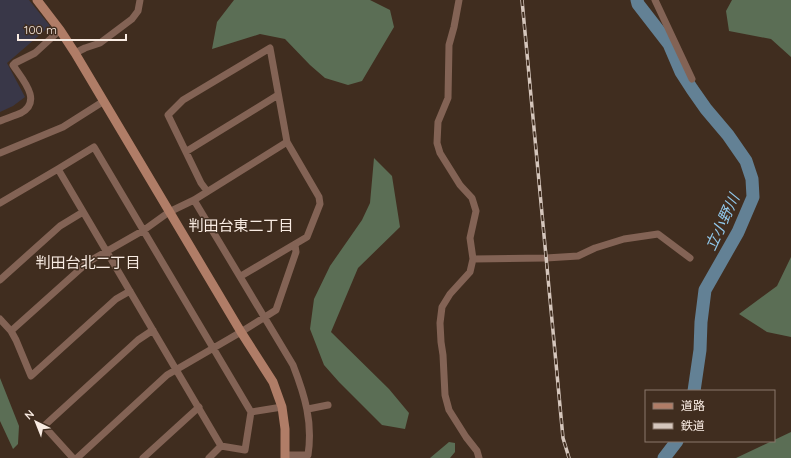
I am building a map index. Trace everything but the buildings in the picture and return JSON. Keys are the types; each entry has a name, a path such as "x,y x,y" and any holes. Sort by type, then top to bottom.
{"street":[{"path":"37,0 60,30 75,53 272,382 282,407 286,429 285,456 308,456 310,445 308,410 292,364 263,317 241,276 194,200"},
{"path":"75,53 100,43 132,19 138,11 140,0"},
{"path":"459,0 449,45 448,98 438,122 437,143 440,153 460,185 472,198 476,211 470,238 473,259 470,272 450,294 442,307 440,323 445,395 449,410 477,451 479,458"},
{"path":"655,0 692,79"},
{"path":"0,121 21,113 27,108 30,102 31,94 13,65 35,52 60,30"},
{"path":"207,191 168,115 183,100 270,48 287,142 319,197 320,204 307,237 241,276"},
{"path":"187,151 278,95"},
{"path":"0,153 63,127 104,101"},
{"path":"11,331 88,262 144,230 169,212 194,200 287,142"},
{"path":"0,202 58,169 94,146 251,412 244,458"},
{"path":"58,169 221,446"},
{"path":"0,280 60,226 83,212"},
{"path":"473,259 578,256 595,248 620,240 658,234 690,258"},
{"path":"153,330 138,340 44,426 75,458 176,368 241,332 276,310 296,252 295,245"},
{"path":"0,319 11,331 16,340 31,376 116,299 130,291"},
{"path":"308,410 328,405"},
{"path":"143,458 199,407"},
{"path":"251,412 282,407"},
{"path":"221,446 245,450"},
{"path":"209,458 221,446"}],"shaded area":[{"path":"0,0 29,0 50,26 7,63 25,97 13,106 0,112"}],"green space":[{"path":"234,0 370,0 390,10 394,27 362,81 348,85 325,78 285,39 260,34 212,49 217,22"},
{"path":"732,0 791,0 791,57 771,39 729,31 726,11"},
{"path":"374,158 392,176 400,227 358,268 331,332 389,389 409,413 405,429 382,425 339,382 324,365 310,329 314,299 330,266 362,220 370,203"},
{"path":"791,257 791,337 767,332 739,314 777,286"},
{"path":"0,378 19,426 18,444 13,449 0,421"},
{"path":"791,432 791,458 736,458 770,442 775,442 775,440"},
{"path":"449,442 455,443 455,452 450,458 430,458"}],"waterway":[{"name":"立小野川","path":"637,0 638,4 669,44 681,72 692,89 706,109 728,135 746,161 752,179 753,197 738,232 705,290 701,322 700,350 694,390"},
{"name":"立小野川","path":"664,458 676,442"}],"railway":[{"path":"522,0 563,438 569,458"}],"district":[{"name":"判田台東二丁目","path":"241,225"},
{"name":"判田台北二丁目","path":"88,262"}]}
